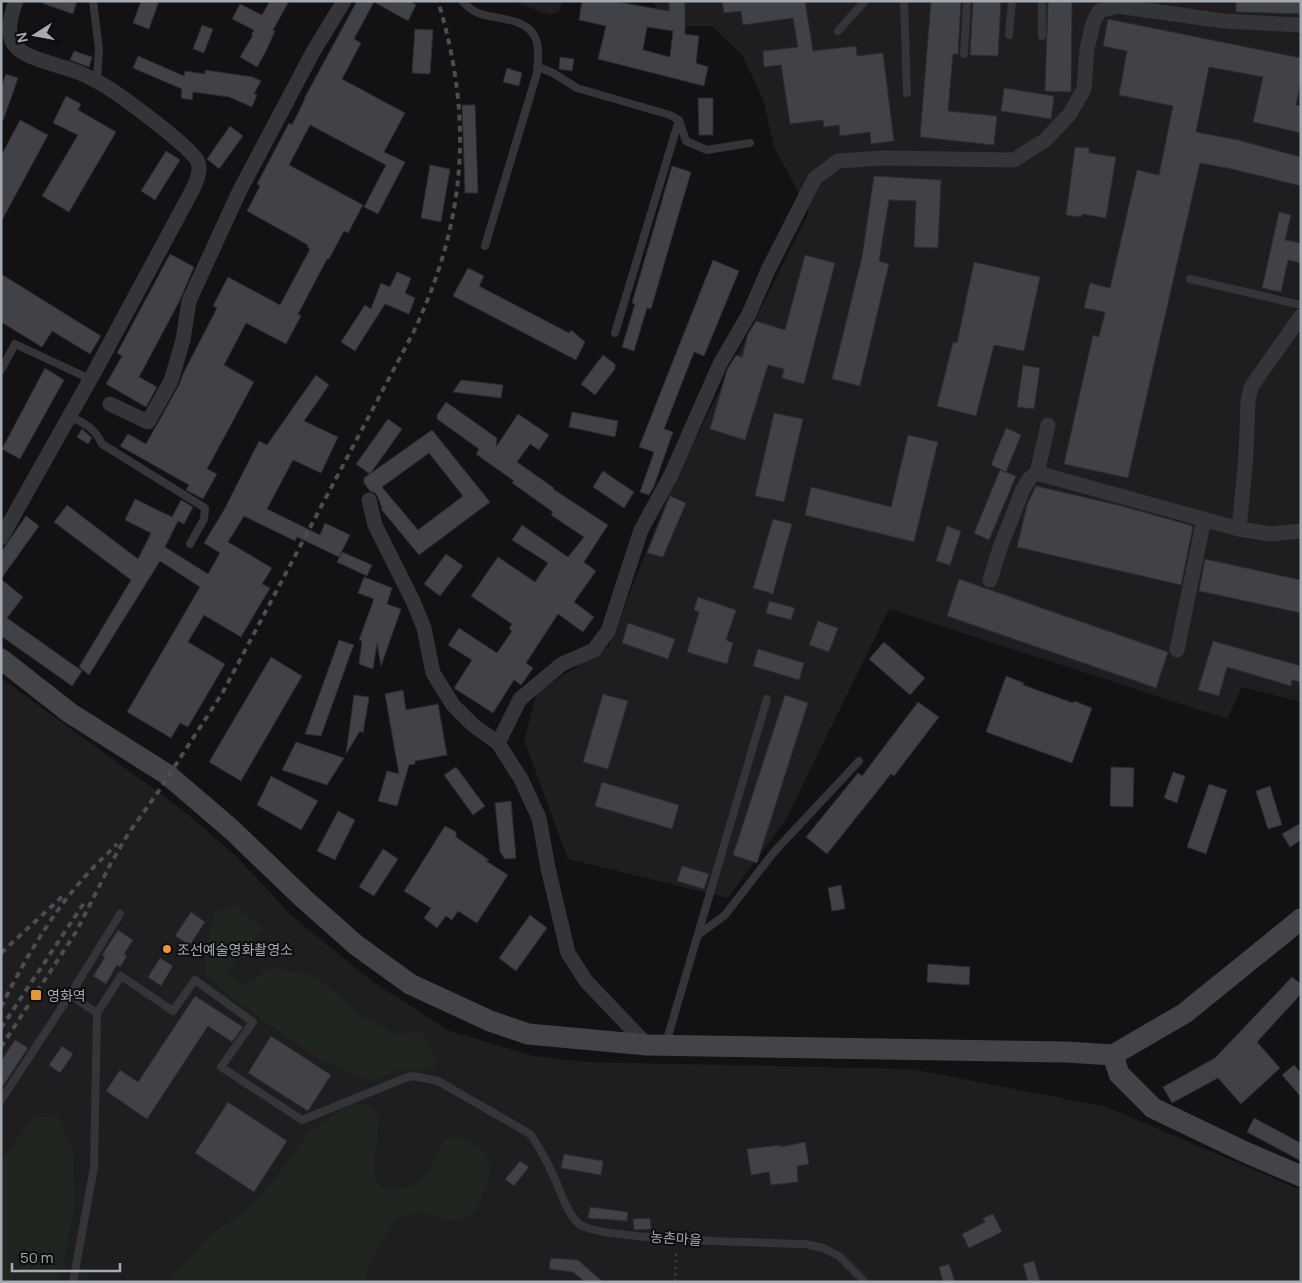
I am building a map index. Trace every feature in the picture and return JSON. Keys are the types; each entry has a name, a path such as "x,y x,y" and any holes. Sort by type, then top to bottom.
{"street":[{"path":"1,538 70,416 194,187 199,172 198,161 184,145 113,90 80,73 26,54 15,47 10,35 10,16 16,1"},
{"path":"110,404 148,422 171,380 183,340 189,301 239,192 312,52 344,1"},
{"path":"498,743 520,699 562,664 594,650 608,631 640,530 670,477 720,364 750,314 768,270 815,178 838,161 883,158 1014,160 1044,141 1069,115 1084,89 1087,49 1093,24 1099,11 1117,6 1224,21 1301,25"},
{"path":"1239,529 1248,401 1251,387 1301,316"},
{"path":"990,580 1000,548 1023,489 1030,478 1037,473 1048,425"},
{"path":"1037,473 1239,529 1271,534 1301,531"},
{"path":"369,500 375,525 413,601 424,628 433,674 453,705 473,725 498,743 521,779 539,818 548,868 568,953 586,981 656,1045"},
{"path":"1177,650 1204,519"},
{"path":"1,659 70,713 168,776 232,829 304,899 356,946 410,984 490,1021 528,1034 656,1045 1056,1052 1113,1055 1185,1013 1301,919"},
{"path":"1113,1055 1119,1074 1154,1108 1245,1152 1301,1176"}],"lane":[{"path":"93,1 100,49 97,82"},
{"path":"462,1 478,13 510,20 527,28 535,37 539,56 538,67 485,246"},
{"path":"838,31 866,1"},
{"path":"904,1 907,93"},
{"path":"964,54 967,1"},
{"path":"1009,35 1012,1"},
{"path":"1042,1 1042,36"},
{"path":"538,67 553,73 576,88 670,115 679,120 686,141 707,150 750,143"},
{"path":"615,333 679,120"},
{"path":"1190,279 1301,305"},
{"path":"1,370 15,344 90,379"},
{"path":"70,416 91,427 102,444 205,508 204,520 190,544"},
{"path":"656,1045 698,935 767,699"},
{"path":"698,935 725,915 774,852 859,761"},
{"path":"1,1100 70,995 120,914"},
{"name":"농촌마을","path":"97,1013 120,976 173,1011 195,980 253,1022 221,1067 302,1120 405,1078 413,1076 438,1081 530,1134 537,1144 570,1212 579,1224 585,1228 608,1233 676,1238 805,1244 823,1248 839,1256 865,1282"},
{"path":"70,995 97,1013 94,1167 73,1282"}],"path":[{"path":"675,1282 676,1238"}],"shaded area":[{"path":"513,1 563,1 559,12 549,15"},
{"path":"653,1 1301,1 1301,702 1242,687 1227,719 889,609 786,819 728,898 568,859 524,740 537,692 609,646 671,488 809,212 774,147 763,99 742,55 712,26 666,26"},
{"name":"조선예술영화촬영소","path":"1,678 180,808 235,855 292,916 373,982 450,1031 534,1056 585,1062 912,1069 1107,1107 1301,1190 1301,1282 1,1282"},
{"path":"234,905 264,929 243,950 227,973 243,985 272,968 314,975 362,1016 398,1035 422,1031 438,1063 422,1071 400,1069 375,1081 355,1075 322,1061 238,1003 205,975 206,949 214,912"},
{"path":"351,1103 373,1108 379,1119 373,1166 375,1177 381,1187 401,1189 421,1180 430,1169 445,1140 456,1138 467,1140 478,1146 490,1165 490,1176 477,1209 468,1217 457,1220 445,1221 424,1212 397,1218 372,1258 365,1282 171,1282 172,1276 212,1234 240,1216 256,1200 279,1174 305,1137 313,1129"},
{"path":"34,1116 59,1118 73,1150 75,1203 60,1282 1,1282 1,1162"},
{"path":"81,1267 89,1276 89,1282 75,1282"}],"building":[{"path":"42,1 77,1 73,14 42,3"},
{"path":"141,1 159,1 149,29 133,23"},
{"path":"270,1 289,1 273,30 275,31 257,67 240,57 254,30 232,19 240,4 262,15"},
{"path":"357,1 410,1 416,5 408,21 374,2 354,39 361,43 342,79 405,113 384,152 405,162 378,214 364,207 386,165 310,125 289,165 363,205 348,233 344,231 329,259 327,259 298,314 301,316 286,344 246,323 224,365 254,382 207,469 217,474 203,499 186,490 189,485 120,446 128,434 146,444 179,385 217,308 213,306 228,277 280,305 310,249 307,247 308,245 247,211 260,186 257,184 289,123 292,125"},
{"path":"582,1 612,1 669,11 669,1 685,1 685,34 699,36 696,63 708,67 704,86 598,59 606,26 579,20","holes":["647,27 673,31 670,57 643,50"]},
{"path":"722,1 805,1 813,51 856,46 857,56 883,53 894,141 871,144 870,132 840,136 839,125 824,127 823,120 790,124 781,65 764,67 763,51 798,47 793,18 743,25 741,11 724,13"},
{"path":"931,1 961,1 958,54 953,54 948,111 997,116 994,145 920,137"},
{"path":"973,1 1001,1 998,56 970,55"},
{"path":"1048,1 1072,1 1071,92 1045,91"},
{"path":"1236,1 1301,1 1301,14 1236,12"},
{"path":"1108,19 1301,58 1301,81 1296,105 1301,106 1301,133 1253,122 1263,77 1209,67 1196,132 1238,140 1301,157 1301,186 1200,163 1128,478 1064,464 1093,335 1099,337 1105,312 1084,308 1090,283 1110,288 1137,170 1159,175 1173,106 1119,95 1127,51 1103,46"},
{"path":"202,25 213,29 204,53 193,49"},
{"path":"415,29 433,30 430,74 412,73"},
{"path":"74,51 92,57 89,67 70,60"},
{"path":"138,56 184,76 185,71 205,74 205,70 253,77 261,81 254,94 257,95 252,107 229,97 193,92 192,100 181,98 182,89 133,68"},
{"path":"560,57 574,59 572,71 559,69"},
{"path":"507,68 522,73 519,86 503,82"},
{"path":"6,74 18,78 3,121 1,121 1,87"},
{"path":"1004,88 1054,96 1051,119 1001,111"},
{"path":"66,96 81,104 78,110 116,132 69,212 42,196 78,135 53,123"},
{"path":"698,98 713,98 713,135 699,135"},
{"path":"462,105 475,105 478,193 465,193"},
{"path":"20,120 48,135 1,222 1,156"},
{"path":"230,126 243,136 219,169 207,159"},
{"path":"1075,147 1089,148 1089,153 1116,157 1106,218 1082,214 1081,217 1066,215"},
{"path":"166,151 180,160 155,200 141,191"},
{"path":"430,165 450,169 441,222 421,218"},
{"path":"672,166 691,172 651,309 647,308 634,351 622,347 635,304 632,303"},
{"path":"874,176 941,180 938,248 914,247 916,201 889,200 879,261 889,264 860,386 832,379 862,257"},
{"path":"1279,212 1291,215 1285,240 1301,243 1301,263 1288,260 1281,292 1262,288"},
{"path":"170,254 194,267 179,302 139,377 157,387 146,407 106,384 122,356 117,353"},
{"path":"805,255 835,263 804,384 782,378 784,369 768,365 745,440 710,429 727,370 736,355 742,357 748,334 756,321 785,330"},
{"path":"713,260 739,271 704,356 694,352 664,429 673,432 649,495 640,492 654,452 639,447"},
{"path":"974,262 1040,277 1024,351 994,345 976,416 937,406 953,342 957,343"},
{"path":"468,268 484,276 479,286 569,333 571,330 585,342 576,360 453,296"},
{"path":"397,272 411,278 405,293 415,298 409,314 385,304 355,351 341,342 365,305 371,309 381,283 390,287"},
{"path":"1,274 101,336 90,354 52,331 42,347 1,322"},
{"path":"603,355 615,364 615,369 595,395 581,384"},
{"path":"1023,365 1040,368 1034,409 1017,407"},
{"path":"45,368 64,380 20,459 2,449"},
{"path":"316,375 329,385 304,421 338,437 321,473 293,460 267,509 320,535 325,523 350,535 339,557 297,537 295,541 244,516 228,542 272,568 262,584 270,588 241,637 204,615 188,642 225,664 188,727 180,723 171,738 127,712 200,587 160,561 89,675 79,667 131,580 54,522 67,505 138,559 151,533 125,520 135,499 172,517 181,500 193,507 184,524 178,521 165,547 208,574 220,553 204,543 224,510 259,441 267,445"},
{"path":"461,380 503,385 501,398 453,392"},
{"path":"446,402 497,438 496,447 518,414 549,435 539,450 530,444 517,462 553,489 608,525 584,562 596,571 574,602 594,617 583,632 558,614 526,663 533,668 521,685 514,680 493,713 454,688 472,660 448,645 459,628 497,653 512,631 509,628 512,624 471,596 498,557 535,582 548,563 512,540 522,525 568,557 584,537 551,515 553,512 512,483 514,481 476,454 479,449 437,419 437,415"},
{"path":"572,412 618,421 615,437 569,427"},
{"path":"774,413 803,419 784,502 755,496"},
{"path":"388,419 402,429 370,474 356,464"},
{"path":"1006,428 1021,435 1006,472 991,465"},
{"path":"82,429 92,438 88,444 77,437"},
{"path":"432,430 490,502 419,555 381,509 378,497 364,483 364,478","holes":["429,453 463,496 418,530 382,487"]},
{"path":"908,435 938,442 914,542 805,515 811,487 891,507"},
{"path":"1000,470 1016,476 989,540 974,533"},
{"path":"603,471 634,492 624,508 593,487"},
{"path":"1036,486 1122,506 1193,526 1181,585 1017,547 1027,505"},
{"path":"670,496 686,503 663,557 647,553"},
{"path":"26,516 39,526 1,579 1,552"},
{"path":"773,519 792,524 773,594 753,588"},
{"path":"947,526 961,531 950,565 936,561"},
{"path":"342,552 372,565 367,576 337,562"},
{"path":"446,554 463,566 440,596 424,584"},
{"path":"1205,559 1301,580 1301,613 1199,591"},
{"path":"364,577 392,588 387,604 401,609 381,666 377,643 373,669 359,664 362,641 359,640 374,599 358,593"},
{"path":"1,579 23,597 7,618 82,671 72,686 1,636"},
{"path":"959,579 1168,652 1156,688 947,616"},
{"path":"698,597 736,610 726,640 733,643 727,664 687,652 699,612 694,610"},
{"path":"769,601 795,608 791,620 766,613"},
{"path":"818,621 838,628 829,652 809,645"},
{"path":"628,623 675,639 668,659 622,643"},
{"path":"339,640 354,645 321,736 305,734"},
{"path":"1213,641 1301,666 1301,682 1292,680 1291,686 1227,667 1219,696 1198,690"},
{"path":"884,642 925,678 910,695 869,659"},
{"path":"758,649 804,663 799,680 753,666"},
{"path":"271,657 302,676 241,781 209,762"},
{"path":"1006,676 1024,683 1023,685 1092,708 1072,763 986,732"},
{"path":"403,690 406,710 438,704 447,755 415,761 415,764 409,765 397,806 378,801 387,771 399,774 385,694"},
{"path":"603,694 628,701 608,769 583,762"},
{"path":"354,695 369,697 363,733 360,731 346,754"},
{"path":"785,695 808,703 757,863 733,855"},
{"path":"918,702 939,717 894,776 891,774 827,854 806,837 858,773 862,776"},
{"path":"296,742 344,758 327,785 282,770"},
{"path":"456,767 485,806 473,815 444,775"},
{"path":"1111,767 1134,768 1133,807 1110,806"},
{"path":"1173,772 1185,776 1177,803 1164,798"},
{"path":"271,776 318,801 301,830 257,805"},
{"path":"602,782 679,805 672,829 595,806"},
{"path":"1209,784 1227,790 1206,854 1187,847"},
{"path":"1270,786 1282,825 1268,829 1256,791"},
{"path":"511,801 516,858 505,859 500,852 495,803"},
{"path":"338,811 355,820 335,860 317,851"},
{"path":"1301,823 1301,840 1290,847 1282,834"},
{"path":"445,826 456,832 456,837 489,860 486,861 508,875 477,923 458,911 452,920 446,916 437,928 424,918 431,908 404,891"},
{"path":"383,849 398,859 374,896 359,887"},
{"path":"682,866 709,874 704,889 677,881"},
{"path":"841,885 845,909 832,911 828,888"},
{"path":"191,912 205,922 190,945 175,936"},
{"path":"530,915 547,928 516,971 499,958"},
{"path":"118,930 133,940 124,954 127,956 120,967 117,965 106,984 93,976 105,957 102,955"},
{"path":"160,958 173,966 161,986 148,977"},
{"path":"928,964 970,967 969,985 927,982"},
{"path":"1292,977 1301,984 1301,994 1257,1042 1280,1068 1241,1104 1218,1078 1172,1103 1163,1087 1215,1058"},
{"path":"195,996 243,1027 232,1042 208,1026 147,1119 106,1091 120,1070 138,1082"},
{"path":"271,1036 331,1075 308,1111 248,1073"},
{"path":"15,1040 28,1048 1,1089 1,1061"},
{"path":"62,1046 73,1054 60,1073 49,1065"},
{"path":"1294,1065 1301,1073 1301,1097 1282,1075"},
{"path":"228,1102 287,1141 254,1192 195,1153"},
{"path":"1254,1118 1301,1143 1301,1161 1247,1132"},
{"path":"805,1142 809,1164 797,1166 798,1182 771,1185 769,1172 751,1175 747,1149 780,1145 780,1147"},
{"path":"564,1154 603,1161 601,1175 561,1168"},
{"path":"520,1161 529,1167 514,1186 505,1179"},
{"path":"590,1207 628,1212 627,1221 588,1218"},
{"path":"993,1214 1002,1232 969,1248 962,1234 985,1222 983,1218"},
{"path":"650,1218 651,1229 634,1230 633,1219"},
{"path":"551,1258 578,1260 603,1282 585,1282 573,1272 549,1269"},
{"path":"1034,1261 1040,1282 1028,1282 1023,1264"},
{"path":"949,1264 955,1282 943,1282 939,1267"}],"railway":[{"path":"1,1047 76,932 128,834 158,792 223,692 413,333 431,292 454,211 459,170 460,129 457,87 438,1"},
{"path":"1,1007 28,957 59,909 86,875 117,844"},
{"path":"1,953 64,895"},
{"path":"1,1028 84,903"}],"place":[{"name":"조선예술영화촬영소","path":"167,949"},
{"name":"영화역","path":"36,995"}]}
